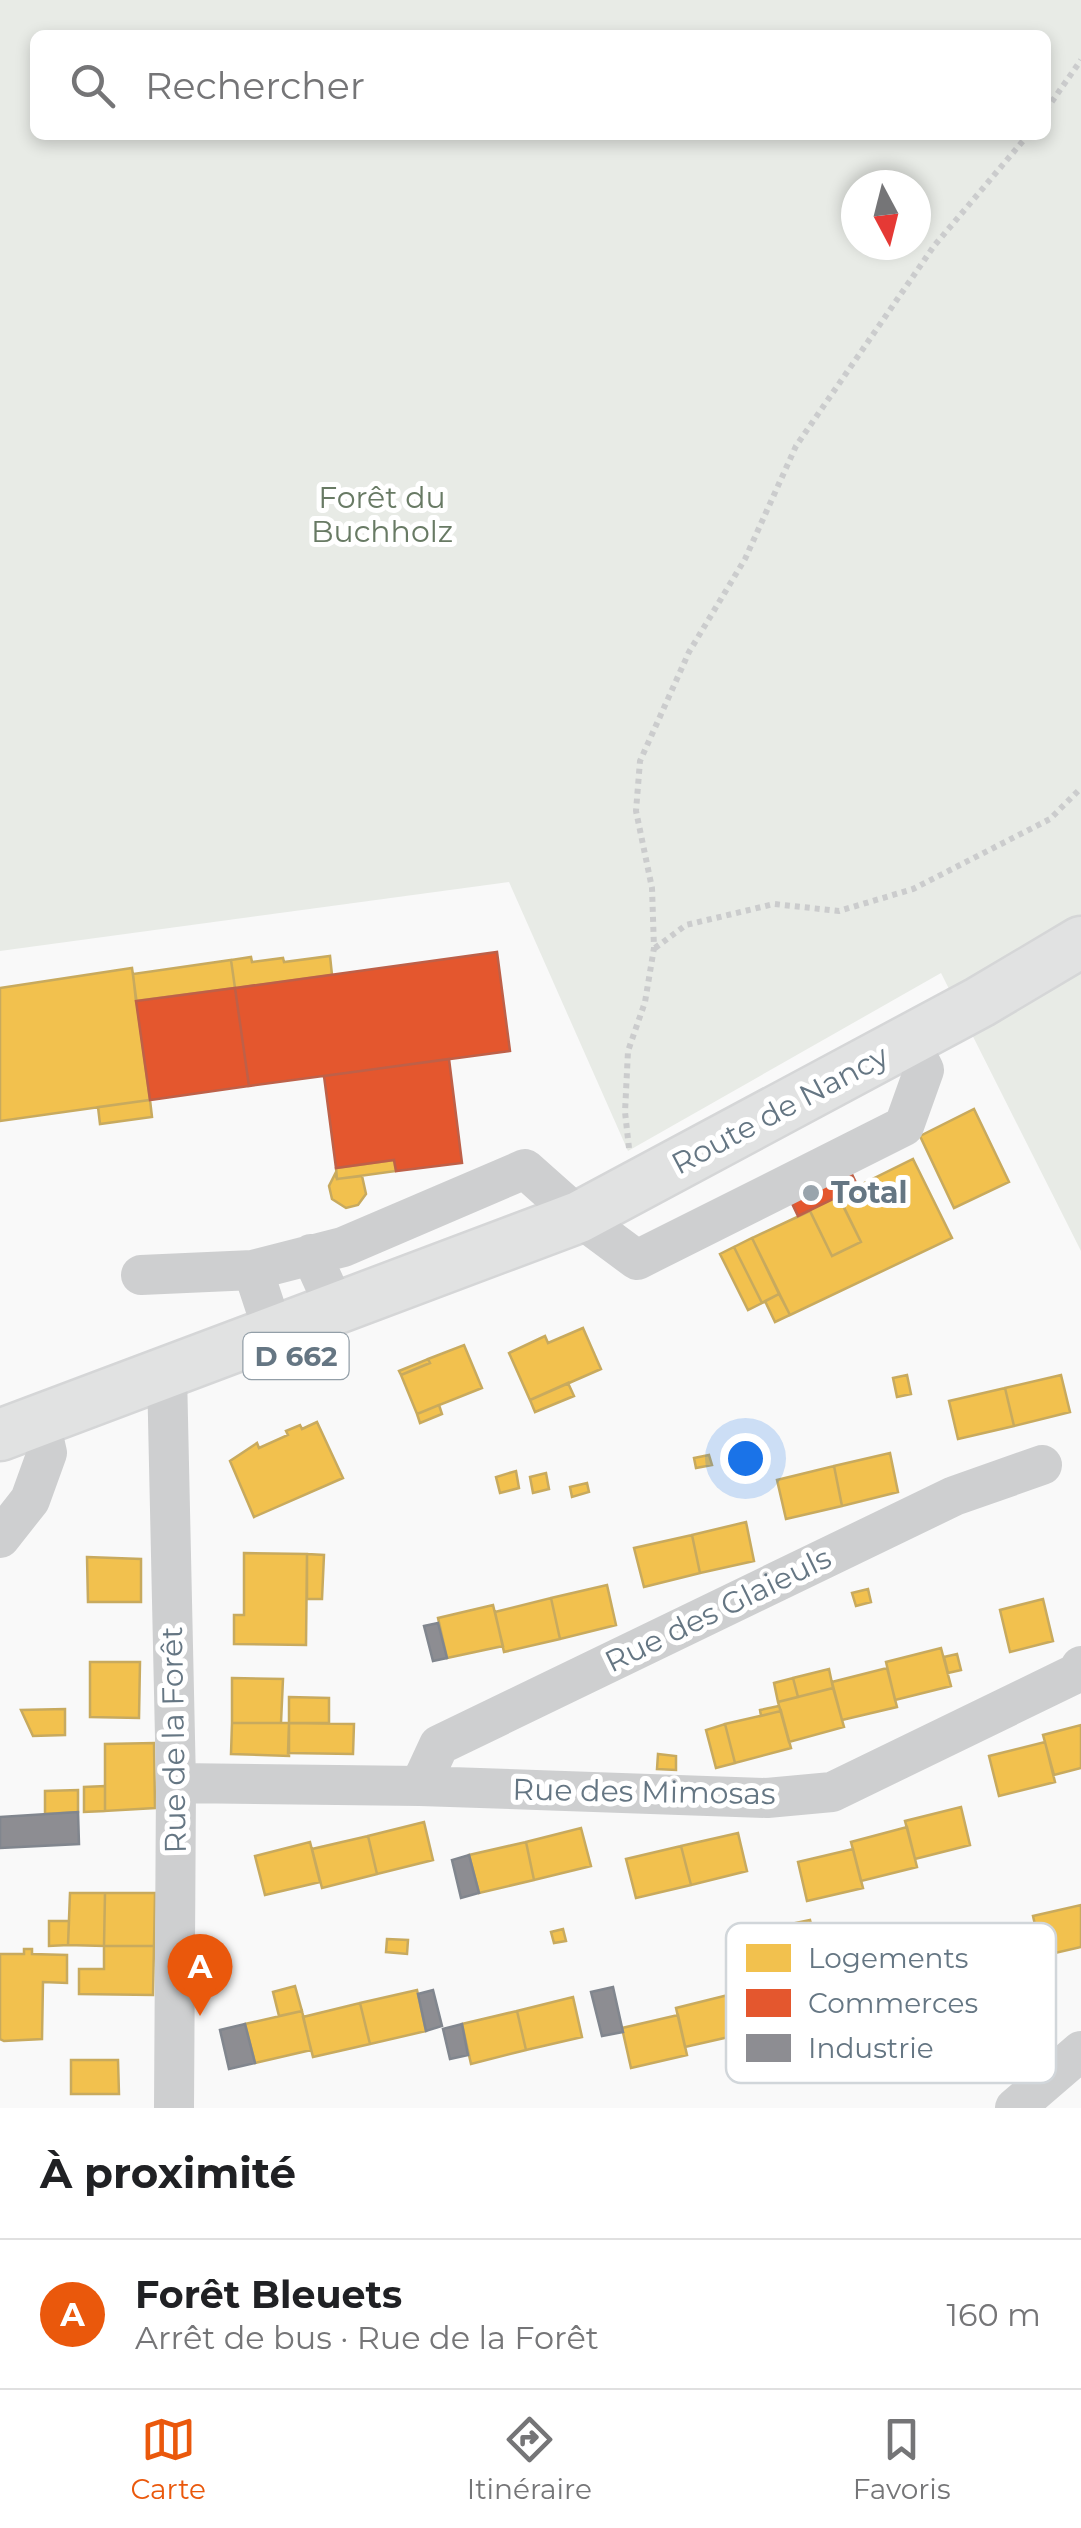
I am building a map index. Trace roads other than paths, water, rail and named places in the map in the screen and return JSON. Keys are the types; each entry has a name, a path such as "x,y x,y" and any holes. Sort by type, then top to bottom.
{"main road":[{"name":"Route de Nancy","path":"292,1341 336,1310 579,1217 980,1002 1081,942"},
{"name":"Route de Nancy","path":"0,1468 29,1437 168,1390 292,1341 502,1272 579,1217"}],"street":[{"path":"142,1275 253,1270 343,1247 525,1169 579,1217 637,1260 904,1126 924,1070 909,1040"},
{"path":"311,1254 336,1310"},
{"path":"253,1270 292,1341"},
{"name":"Rue de la Forêt","path":"168,1390 176,1783 174,2108"},
{"path":"0,1538 30,1500 29,1437"},
{"name":"Rue des Glaieuls","path":"420,1786 439,1745 954,1496 1042,1465"},
{"name":"Rue des Mimosas","path":"176,1783 420,1786 767,1798 832,1792 1078,1673 1081,1666"},
{"path":"1056,2073 1081,2051"},
{"path":"1015,2108 1044,2083"}],"place":[{"name":"Total","path":"811,1193"},
{"name":"Forêt Bleuets","path":"200,2016"}],"park label":[{"name":"Forêt du Buchholz","path":"382,515"}]}
